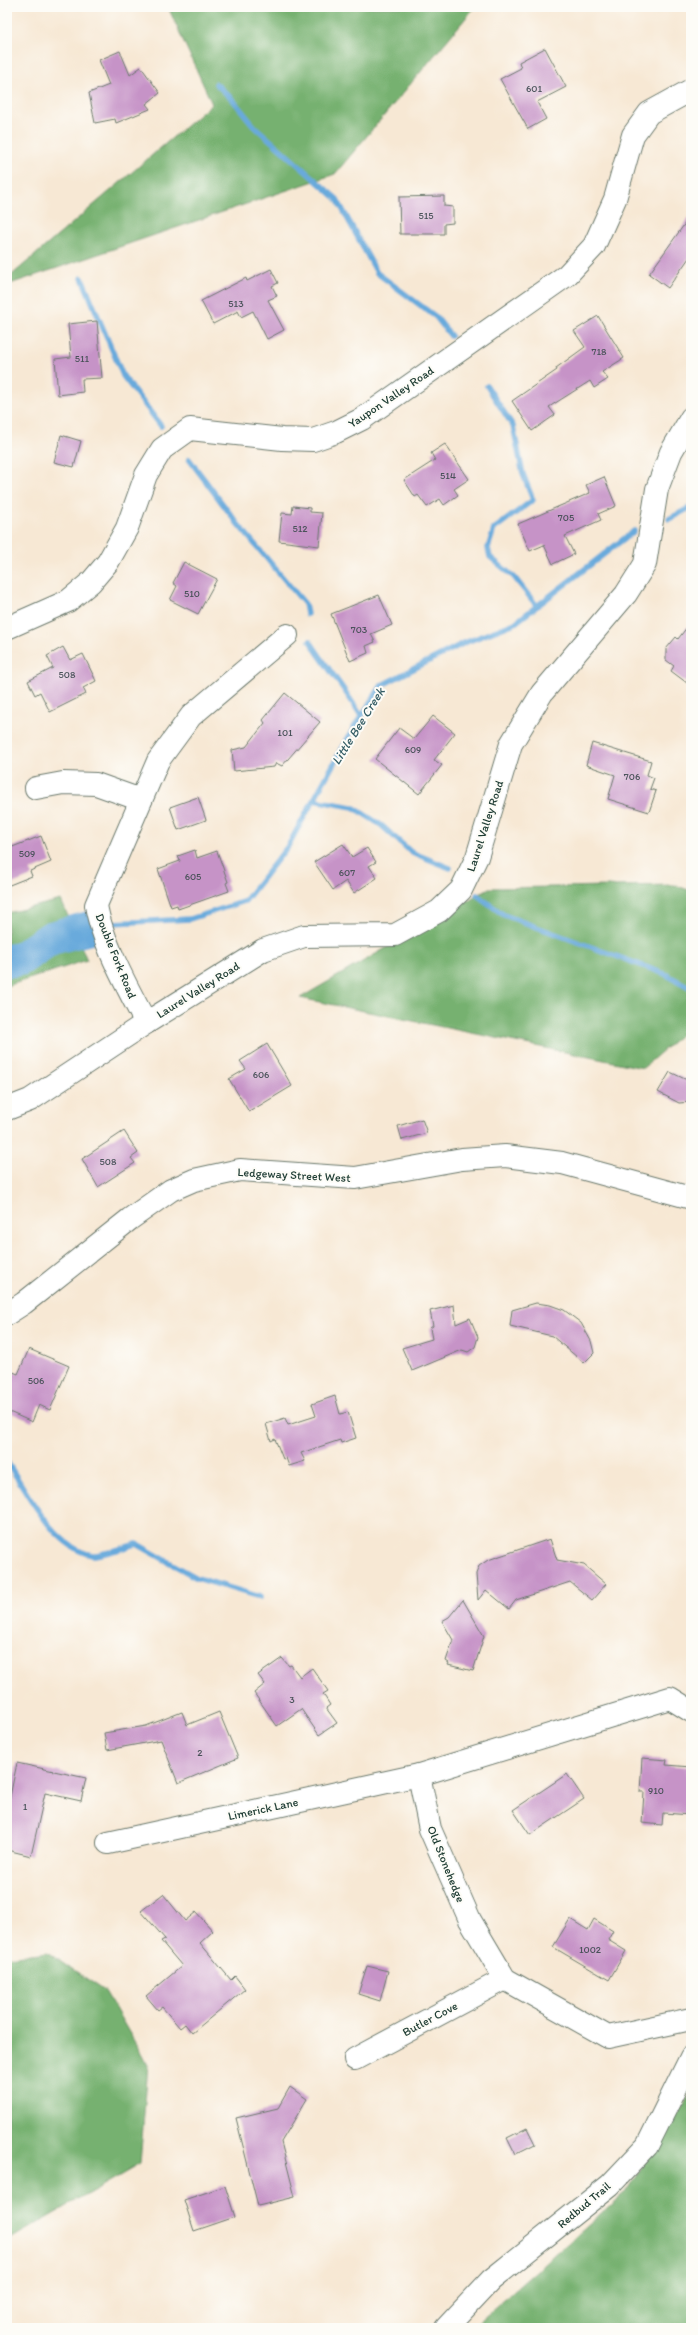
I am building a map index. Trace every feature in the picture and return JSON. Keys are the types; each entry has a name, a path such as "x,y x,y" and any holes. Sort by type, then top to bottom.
{"street":[{"name":"Yaupon Valley Road","path":"7,628 68,601 91,582 108,562 126,528 146,475 162,449 190,429 282,439 313,440 336,432 362,419 567,275 594,246 615,199 633,135 649,113 691,90"},
{"name":"Laurel Valley Road","path":"7,1109 30,1100 146,1023 263,950 304,936 395,935 439,911 461,890 477,857 511,744 542,693 626,594 644,564 657,489 671,452 691,418"},
{"name":"Double Fork Road","path":"146,1023 130,994 99,920 96,905 158,760 191,716 287,635"},
{"path":"36,788 63,783 96,784 141,800"},
{"name":"Ledgeway Street West","path":"7,1314 24,1304 130,1219 171,1190 194,1180 240,1170 355,1178 462,1159 505,1156 562,1163 691,1198"},
{"path":"419,1775 670,1698 691,1711"},
{"name":"Limerick Lane","path":"108,1843 419,1775"},
{"name":"Old Stonehedge","path":"419,1775 430,1829 470,1920 505,1980"},
{"path":"505,1980 608,2037 691,2019"},
{"name":"Butler Cove","path":"356,2059 505,1980"},
{"name":"Redbud Trail","path":"446,2328 491,2280 610,2184 647,2146 691,2057"}],"green space":[{"path":"168,7 475,7 335,174 7,285 7,279 212,104"},
{"path":"675,885 691,891 691,1026 643,1068 300,998 489,888"},
{"path":"61,900 87,960 7,986 7,913"},
{"path":"47,1952 105,1991 148,2065 140,2164 7,2241 7,1957"},
{"path":"691,2093 691,2328 471,2328 624,2194"}],"building":[{"path":"545,48 566,87 537,102 546,119 528,129 500,79 521,68 519,62"},
{"path":"120,51 130,75 141,67 160,93 146,104 150,109 116,123 115,119 95,123 89,93 109,85 99,60"},
{"path":"444,196 444,206 453,207 453,223 444,224 444,234 400,234 399,197"},
{"path":"691,215 691,255 668,288 649,274"},
{"path":"271,269 278,283 272,286 277,296 268,300 284,330 267,339 253,311 241,317 238,311 213,324 201,301 246,278 247,281"},
{"path":"598,316 624,358 602,372 608,379 594,388 590,381 549,407 555,415 532,431 512,401 557,370 556,368 585,347 574,331"},
{"path":"97,321 102,378 82,379 83,392 58,395 55,359 71,357 68,324"},
{"path":"61,435 81,441 74,467 54,462"},
{"path":"445,444 469,479 454,489 458,495 444,505 440,499 427,507 418,495 415,497 404,480 435,460 431,453"},
{"path":"604,477 616,506 598,514 601,520 565,536 574,554 553,564 544,545 530,551 518,524 590,493 586,485"},
{"path":"293,506 310,508 310,512 322,513 319,546 279,541 282,513 292,514"},
{"path":"184,562 217,579 198,614 170,600 177,586 173,583"},
{"path":"379,595 392,625 371,634 375,642 366,646 368,653 350,661 331,614"},
{"path":"691,622 691,686 671,671 674,666 666,660 666,649 676,637 678,639"},
{"path":"63,647 70,660 83,654 96,681 83,688 86,694 50,712 40,692 35,695 28,681 53,668 47,656"},
{"path":"285,693 320,722 282,766 276,763 274,767 234,771 232,750 246,747 265,723 263,720"},
{"path":"433,716 455,733 434,760 442,765 419,794 375,759 399,728 414,739"},
{"path":"592,743 651,761 647,775 654,778 650,789 656,791 649,812 608,799 615,775 586,765"},
{"path":"198,797 206,820 178,830 170,807"},
{"path":"41,836 51,862 30,871 32,876 7,886 7,849"},
{"path":"343,844 352,857 367,848 376,862 369,866 377,878 354,893 346,881 333,890 314,862"},
{"path":"195,850 197,858 217,851 228,882 226,883 229,891 178,909 177,905 171,907 158,869 180,861 178,856"},
{"path":"267,1044 292,1086 249,1112 229,1079 246,1069 240,1061"},
{"path":"670,1072 685,1079 691,1079 691,1102 679,1103 658,1092"},
{"path":"422,1119 427,1133 402,1140 398,1126"},
{"path":"124,1131 138,1153 131,1158 135,1163 98,1187 82,1159"},
{"path":"536,1303 550,1305 564,1310 581,1323 591,1341 594,1353 584,1363 552,1336 510,1326 512,1310"},
{"path":"454,1305 456,1324 470,1318 478,1337 475,1347 468,1352 462,1350 412,1371 402,1348 432,1339 430,1328 433,1326 430,1311"},
{"path":"29,1349 69,1366 50,1410 39,1405 32,1422 7,1411 7,1386 13,1372 18,1374"},
{"path":"335,1396 340,1414 348,1412 356,1438 341,1443 340,1440 301,1453 305,1461 289,1466 286,1458 283,1459 275,1439 271,1441 266,1424 285,1418 288,1425 316,1416 312,1404"},
{"path":"550,1539 557,1560 584,1565 606,1584 592,1600 570,1582 516,1600 509,1609 486,1590 478,1600 476,1574 479,1566 488,1560"},
{"path":"463,1600 484,1636 473,1671 448,1665 449,1663 446,1661 453,1640 442,1621 449,1617"},
{"path":"282,1658 289,1666 291,1665 300,1677 312,1668 328,1691 323,1694 330,1705 326,1708 337,1723 319,1735 301,1709 277,1726 254,1693 265,1684 258,1675"},
{"path":"182,1712 187,1725 219,1712 238,1758 178,1783 161,1740 107,1750 104,1733 146,1726"},
{"path":"642,1758 667,1760 666,1765 691,1767 691,1815 663,1813 662,1825 642,1823 644,1792 640,1792"},
{"path":"17,1763 86,1778 81,1801 45,1793 31,1856 7,1850 7,1811"},
{"path":"567,1774 584,1799 530,1835 513,1810"},
{"path":"163,1894 185,1921 196,1912 213,1931 200,1943 231,1980 235,1976 245,1989 192,2033 185,2024 180,2028 162,2007 158,2010 146,1996 182,1966 161,1941 165,1939 141,1911"},
{"path":"570,1919 588,1930 594,1919 613,1931 608,1940 626,1951 609,1980 553,1947"},
{"path":"367,1966 388,1971 380,2001 358,1994"},
{"path":"290,2087 307,2099 281,2142 295,2197 258,2206 236,2118 278,2108"},
{"path":"527,2128 535,2144 515,2154 507,2138"},
{"path":"225,2186 235,2217 194,2231 184,2200"}],"waterway":[{"path":"216,84 233,100 254,126 337,199 377,273 436,317 451,336"},
{"path":"82,278 123,376 161,426"},
{"path":"487,386 513,426 523,474 533,500 494,529 488,548 490,557 514,577 537,606"},
{"path":"189,459 237,523 305,604 307,614"},
{"name":"Little Bee Creek","path":"669,519 691,507"},
{"name":"Little Bee Creek","path":"112,923 190,919 245,901 288,846 353,729 382,685 464,643 515,623 634,531"},
{"path":"310,641 361,716"},
{"path":"313,800 353,807 381,825 411,852 450,868"},
{"path":"477,895 504,915 665,974 691,988"},
{"name":"Little Bee Creek","path":"7,961 20,959 51,938 90,928"},
{"path":"7,1462 43,1517 66,1542 78,1550 96,1555 137,1544 197,1578 260,1597"}]}
